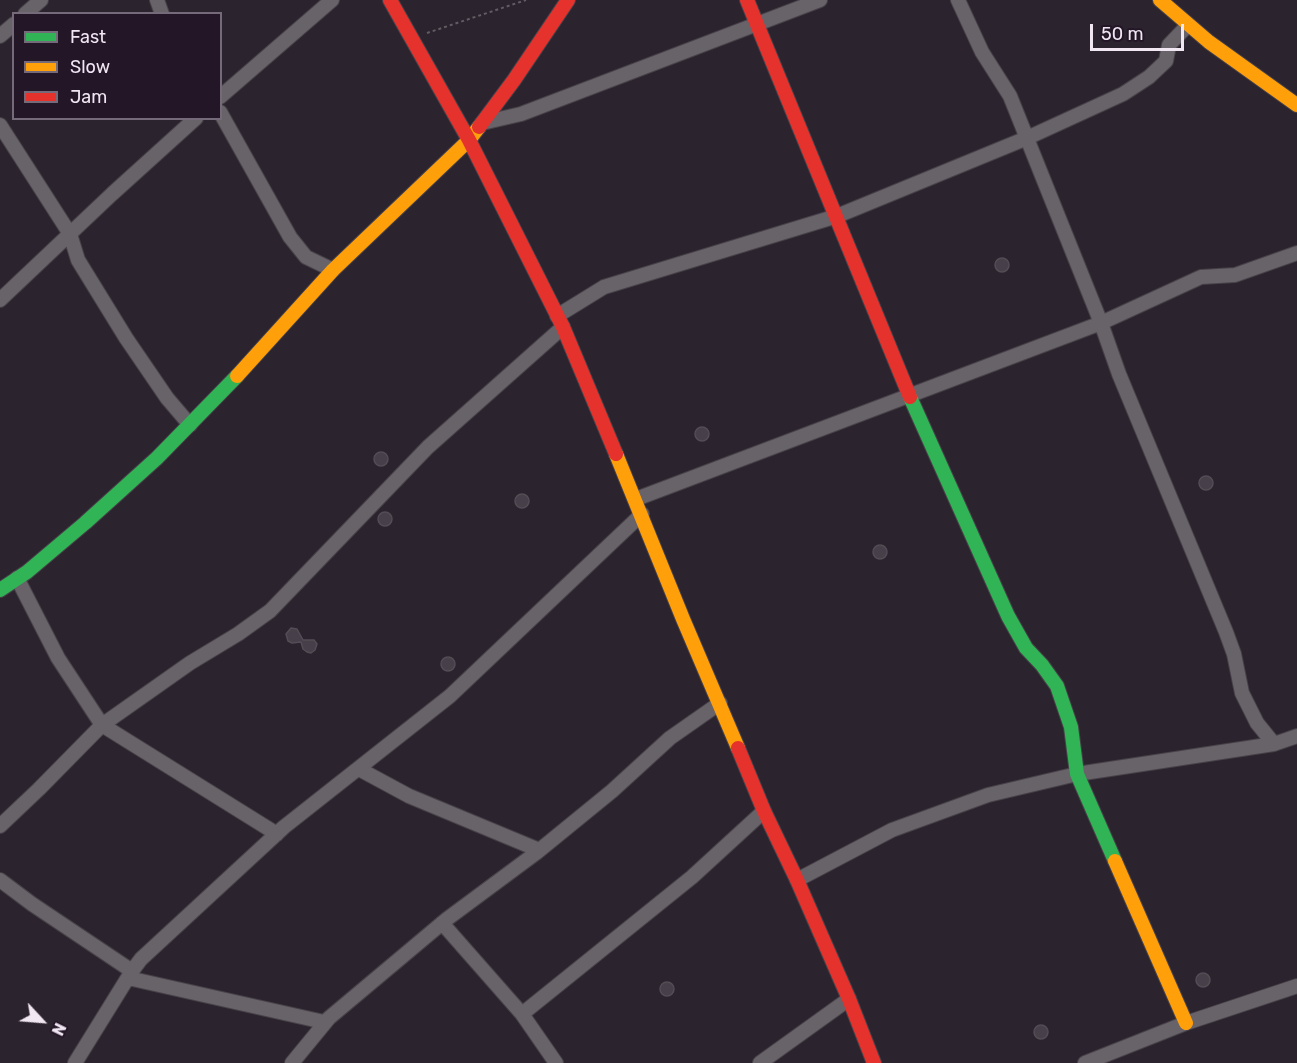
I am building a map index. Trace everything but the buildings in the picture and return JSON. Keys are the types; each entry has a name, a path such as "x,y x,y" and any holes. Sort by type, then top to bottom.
{"main road":[{"path":"390,0 469,140 560,322 636,498 682,619 720,703 764,811 849,999 874,1063"},
{"path":"0,590 85,523 190,425 253,360 333,270 469,140 552,26 568,0"},
{"path":"747,0 909,394 1017,633 1026,648 1058,686 1071,728 1077,774 1186,1023"},
{"path":"1160,0 1247,71 1297,105"}],"street":[{"path":"28,12 41,0"},
{"path":"222,95 332,0"},
{"path":"482,123 521,114 820,0"},
{"path":"958,0 982,52 1010,96 1101,323 1119,374 1226,632 1234,654 1242,693 1257,723 1274,744"},
{"path":"0,826 102,726 190,663 238,634 270,611 428,447 560,322 604,287 837,216 1027,138 1142,83 1166,61 1169,45 1188,25"},
{"path":"0,36 12,26"},
{"path":"222,116 290,237 306,257 333,270"},
{"path":"0,300 194,120"},
{"path":"0,125 70,234 78,260 126,338 167,398 190,425"},
{"path":"636,498 1101,323 1201,277 1234,274 1297,253"},
{"path":"75,1063 130,974 153,949 277,834 450,696 642,514"},
{"path":"17,578 58,658 102,726 277,834"},
{"path":"292,1063 324,1022 442,923 539,850 612,791 670,738 720,703"},
{"path":"797,880 892,830 988,795 1077,774 1274,744 1297,736"},
{"path":"359,769 409,796 539,850"},
{"path":"522,1014 692,877 764,811"},
{"path":"0,880 130,974 324,1022"},
{"path":"442,923 522,1014 556,1063"},
{"path":"1086,1063 1186,1023 1297,986"},
{"path":"760,1063 849,999"},
{"path":"1119,1049 1125,1063"}],"path":[{"path":"412,38 526,0"}],"traffic: fast":[{"path":"0,590 27,572 157,458 237,376"},
{"path":"910,397 1008,616 1026,648 1057,686 1071,727 1077,774 1115,861"}],"traffic: slow":[{"path":"1160,0 1209,42 1297,105"},
{"path":"237,376 333,270 469,140 479,127"},
{"path":"616,454 738,748"},
{"path":"1115,861 1186,1023"}],"traffic: jam":[{"path":"390,0 469,140 563,327 616,454"},
{"path":"479,127 568,0"},
{"path":"747,0 910,397"},
{"path":"738,748 849,999 874,1063"}]}
